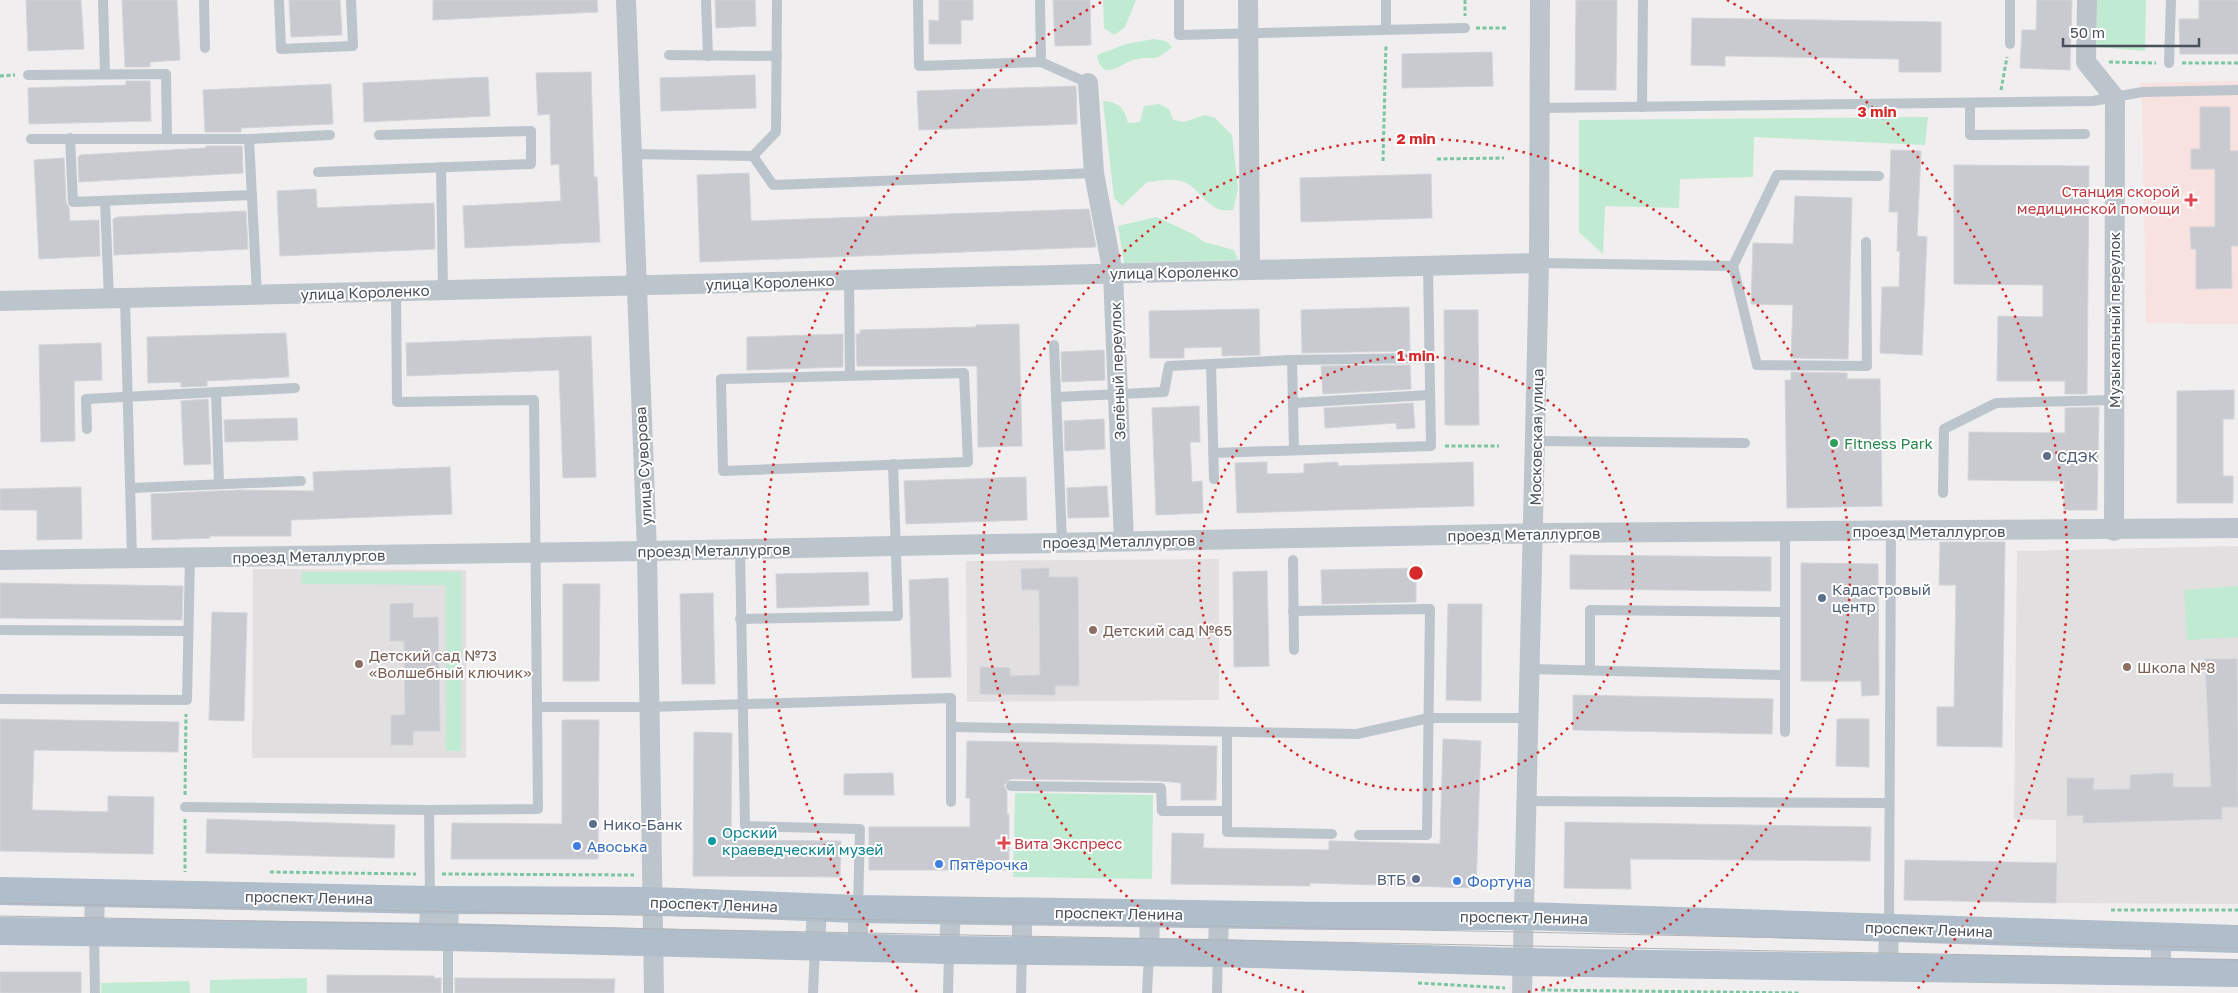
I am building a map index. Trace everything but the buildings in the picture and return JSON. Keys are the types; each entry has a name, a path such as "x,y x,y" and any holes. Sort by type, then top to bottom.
{"main road":[{"name":"проспект Ленина","path":"0,891 440,900 651,901 858,909 1523,916 2238,938"},
{"path":"0,931 652,941 949,950 1218,953 1522,962 2238,973"}],"street":[{"name":"улица Суворова","path":"626,0 635,286 647,551 651,901 654,993"},
{"path":"1248,0 1250,270"},
{"name":"Московская улица","path":"1522,993 1536,441 1540,0"},
{"path":"2087,0 2086,62 2115,98"},
{"name":"Зелёный переулок","path":"1088,83 1094,173 1113,274 1124,541"},
{"name":"Музыкальный переулок","path":"2114,531 2115,98"},
{"name":"улица Короленко","path":"0,301 1539,263"},
{"name":"проезд Металлургов","path":"0,560 537,553 1534,533 2114,531 2238,528"},
{"path":"94,893 94,932"},
{"path":"438,937 440,900"},
{"path":"815,945 816,908"},
{"path":"858,909 858,946"},
{"path":"949,950 951,910"},
{"path":"1022,911 1022,950"},
{"path":"1149,953 1150,913"},
{"path":"1218,953 1219,914"},
{"path":"1888,967 1889,928"},
{"path":"2161,936 2161,972"}],"lane":[{"path":"104,0 105,73"},
{"path":"204,0 205,48"},
{"path":"279,0 281,49 353,46 351,0"},
{"path":"706,0 708,56"},
{"path":"631,154 753,156 776,132 776,0"},
{"path":"918,0 919,66 1041,62 1088,83"},
{"path":"1040,0 1041,62"},
{"path":"1179,0 1179,35 1465,28"},
{"path":"1386,0 1386,29"},
{"path":"1642,107 1643,0"},
{"path":"2010,0 2010,44"},
{"path":"2169,62 2171,0"},
{"path":"669,55 777,56"},
{"path":"28,75 166,74 167,138"},
{"path":"1540,108 2093,101 2142,92 2238,90"},
{"path":"1970,103 1970,135 2085,134"},
{"path":"318,172 531,164 531,131 378,135"},
{"path":"31,139 249,139 330,135"},
{"path":"70,138 73,202 252,195"},
{"path":"249,139 257,295"},
{"path":"753,156 773,185 1094,173"},
{"path":"441,168 443,290"},
{"path":"1866,242 1867,366 1757,366 1733,266 1777,175 1879,176"},
{"path":"105,201 128,396 132,557"},
{"path":"1539,263 1733,266"},
{"path":"1213,453 1431,446 1428,266"},
{"path":"849,280 850,375"},
{"path":"184,807 429,810 538,809 537,553 534,400 397,402 396,291"},
{"path":"1054,345 1062,542"},
{"path":"1056,397 1164,392 1169,366 1292,360 1429,358"},
{"path":"1292,360 1294,450"},
{"path":"1210,364 1214,479"},
{"path":"964,373 968,462 723,471 721,379 850,375 964,373"},
{"path":"87,430 86,399 295,388"},
{"path":"216,392 218,484"},
{"path":"1293,403 1429,395"},
{"path":"1943,493 1944,429 1996,403 2114,400"},
{"path":"1536,441 1745,443"},
{"path":"740,619 898,616 893,464"},
{"path":"131,488 301,481"},
{"path":"1785,532 1785,732"},
{"path":"1889,928 1887,908 1890,803 1892,532"},
{"path":"740,549 745,826 860,829 858,909"},
{"path":"0,699 187,700 190,557"},
{"path":"1293,560 1294,650"},
{"path":"1294,612 1430,609 1427,835 1359,835"},
{"path":"1590,670 1590,610 1785,612"},
{"path":"0,630 188,631"},
{"path":"1530,669 1785,675"},
{"path":"538,707 649,707 951,698 951,802"},
{"path":"951,727 1227,734 1357,734 1429,718 1528,718"},
{"path":"1227,734 1227,832 1332,834"},
{"path":"1011,786 1161,788 1162,811 1227,811"},
{"path":"1526,801 1890,803"},
{"path":"429,810 440,900"},
{"path":"94,932 95,993"},
{"path":"438,937 448,993"},
{"path":"813,993 815,945"},
{"path":"948,993 949,950"},
{"path":"1022,950 1022,993"},
{"path":"1148,993 1149,953"},
{"path":"1217,993 1218,953"}],"path":[{"path":"1465,28 1506,28"},
{"path":"1383,161 1386,29"},
{"path":"1998,102 2010,44"},
{"path":"1437,159 1504,158"},
{"path":"1431,446 1499,446"},
{"path":"184,807 187,700"}],"shaded area":[{"name":"Станция скорой медицинской помощи","path":"2238,81 2238,324 2146,323 2142,92 2140,83"},
{"name":"Школа №8","path":"2238,546 2238,904 2056,903 2056,820 2014,819 2017,551"},
{"name":"Детский сад №65","path":"1219,559 1219,700 967,702 966,561"},
{"name":"Детский сад №73 «Волшебный ключик»","path":"253,569 466,570 466,758 252,758"}],"green space":[{"path":"1103,0 1136,0 1125,27 1114,35 1104,28"},
{"path":"2097,0 2146,0 2145,51 2097,47"},
{"path":"1154,39 1166,41 1172,47 1160,56 1133,60 1112,70 1103,68 1099,63 1097,55 1126,44"},
{"path":"1103,101 1114,103 1120,107 1128,123 1140,122 1144,106 1159,104 1169,109 1173,120 1184,122 1205,115 1215,118 1232,135 1238,189 1233,210 1217,209 1189,184 1174,180 1147,182 1122,206 1114,198"},
{"path":"1928,117 1925,145 1754,137 1753,177 1680,179 1679,208 1605,206 1603,254 1579,232 1579,120"},
{"path":"1156,217 1193,234 1204,242 1234,250 1238,260 1124,263 1118,226"},
{"path":"302,572 462,572 461,751 446,751 446,585 302,584"},
{"path":"2238,586 2238,637 2187,640 2184,590"},
{"path":"1015,793 1153,795 1152,879 1013,877"},
{"path":"307,978 307,993 210,993 210,980"},
{"path":"189,981 190,993 101,993 101,983"}],"tram line":[{"path":"0,903 1522,932 2238,948"},
{"path":"0,916 2238,960"}],"place":[{"name":"Станция скорой медицинской помощи","path":"2191,200"},
{"name":"Fitness Park","path":"1834,443"},
{"name":"СДЭК","path":"2047,456"},
{"name":"Кадастровый центр","path":"1822,598"},
{"name":"Детский сад №65","path":"1093,630"},
{"name":"Детский сад №73 «Волшебный ключик»","path":"359,664"},
{"name":"Школа №8","path":"2127,667"},
{"name":"Нико-Банк","path":"593,824"},
{"name":"Орский краеведческий музей","path":"712,841"},
{"name":"Вита Экспресс","path":"1004,843"},
{"name":"Авоська","path":"577,846"},
{"name":"Пятёрочка","path":"939,864"},
{"name":"ВТБ","path":"1416,879"},
{"name":"Фортуна","path":"1457,881"}]}
